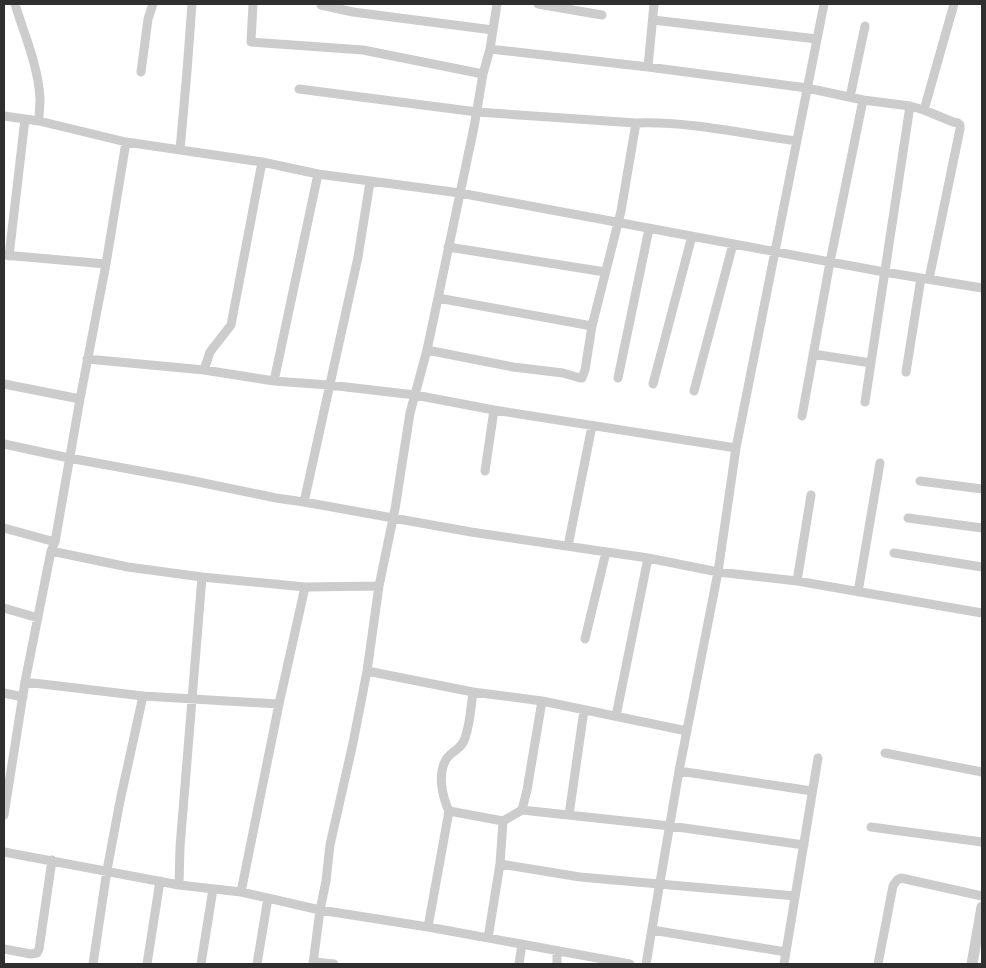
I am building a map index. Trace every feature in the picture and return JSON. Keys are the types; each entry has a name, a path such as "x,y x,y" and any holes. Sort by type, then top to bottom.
{"street":[{"path":"15,4 36,71 40,96 39,121"},
{"path":"142,72 148,20 153,4"},
{"path":"180,150 188,71 192,4"},
{"path":"253,4 251,42 363,50 483,74"},
{"path":"334,964 314,963 330,845 367,672 380,586 394,519 410,413 427,350 477,112 483,74 490,49 497,4"},
{"path":"538,4 602,15"},
{"path":"648,67 654,4"},
{"path":"646,964 679,771 718,572 736,448 824,4"},
{"path":"924,110 954,4"},
{"path":"320,6 493,30"},
{"path":"653,20 817,39"},
{"path":"850,97 865,26"},
{"path":"490,49 807,88 863,100 910,106 953,122 958,122 960,129 925,278 906,372"},
{"path":"299,89 477,112 636,124 684,125 797,141"},
{"path":"802,416 830,262 863,100"},
{"path":"866,402 910,106"},
{"path":"4,116 39,121 126,142 262,162 318,174 370,182 460,193 884,272 982,288"},
{"path":"25,119 6,255 106,264"},
{"path":"427,350 513,367 563,373 582,378 592,326 621,211 636,124"},
{"path":"4,815 6,778 54,542 106,264 126,142"},
{"path":"204,370 210,352 231,325 262,162"},
{"path":"274,381 318,174"},
{"path":"304,502 358,257 370,182"},
{"path":"618,378 650,229"},
{"path":"653,384 692,236"},
{"path":"694,391 733,244"},
{"path":"448,247 605,272"},
{"path":"438,298 592,326"},
{"path":"813,354 871,364"},
{"path":"87,359 204,370 274,381 414,395 494,410 736,448"},
{"path":"4,384 80,399"},
{"path":"485,471 494,410"},
{"path":"568,546 592,426"},
{"path":"4,444 276,498 394,519 648,558 718,572 797,581 982,613"},
{"path":"858,592 880,464"},
{"path":"920,481 982,489"},
{"path":"797,581 811,494"},
{"path":"908,518 982,528"},
{"path":"4,528 54,542"},
{"path":"51,551 128,566 202,577 305,588 380,586"},
{"path":"585,640 606,552"},
{"path":"894,553 982,567"},
{"path":"616,716 648,558"},
{"path":"179,885 180,847 202,577"},
{"path":"241,892 279,704 305,588"},
{"path":"4,608 38,618"},
{"path":"367,672 473,692 542,701 687,731"},
{"path":"25,682 143,696 279,704"},
{"path":"428,927 449,811 443,799 441,784 443,766 448,758 462,746 466,737 473,692"},
{"path":"4,693 22,697"},
{"path":"93,964 107,870 143,696"},
{"path":"522,810 542,701"},
{"path":"569,815 584,710"},
{"path":"886,753 982,772"},
{"path":"784,964 818,758"},
{"path":"679,771 812,791"},
{"path":"449,811 503,821 522,810 670,826 804,845"},
{"path":"488,938 500,864 503,821"},
{"path":"871,827 982,842"},
{"path":"4,852 179,885 241,892 320,910 428,927 630,964"},
{"path":"4,949 31,954 37,953 40,949 52,860"},
{"path":"500,864 580,877 795,896"},
{"path":"878,964 893,886 897,880 901,878 982,896"},
{"path":"147,964 160,881"},
{"path":"201,964 213,889"},
{"path":"257,964 268,898"},
{"path":"972,964 982,907"},
{"path":"652,930 786,952"},
{"path":"519,964 522,944"},
{"path":"557,952 557,964"}]}
